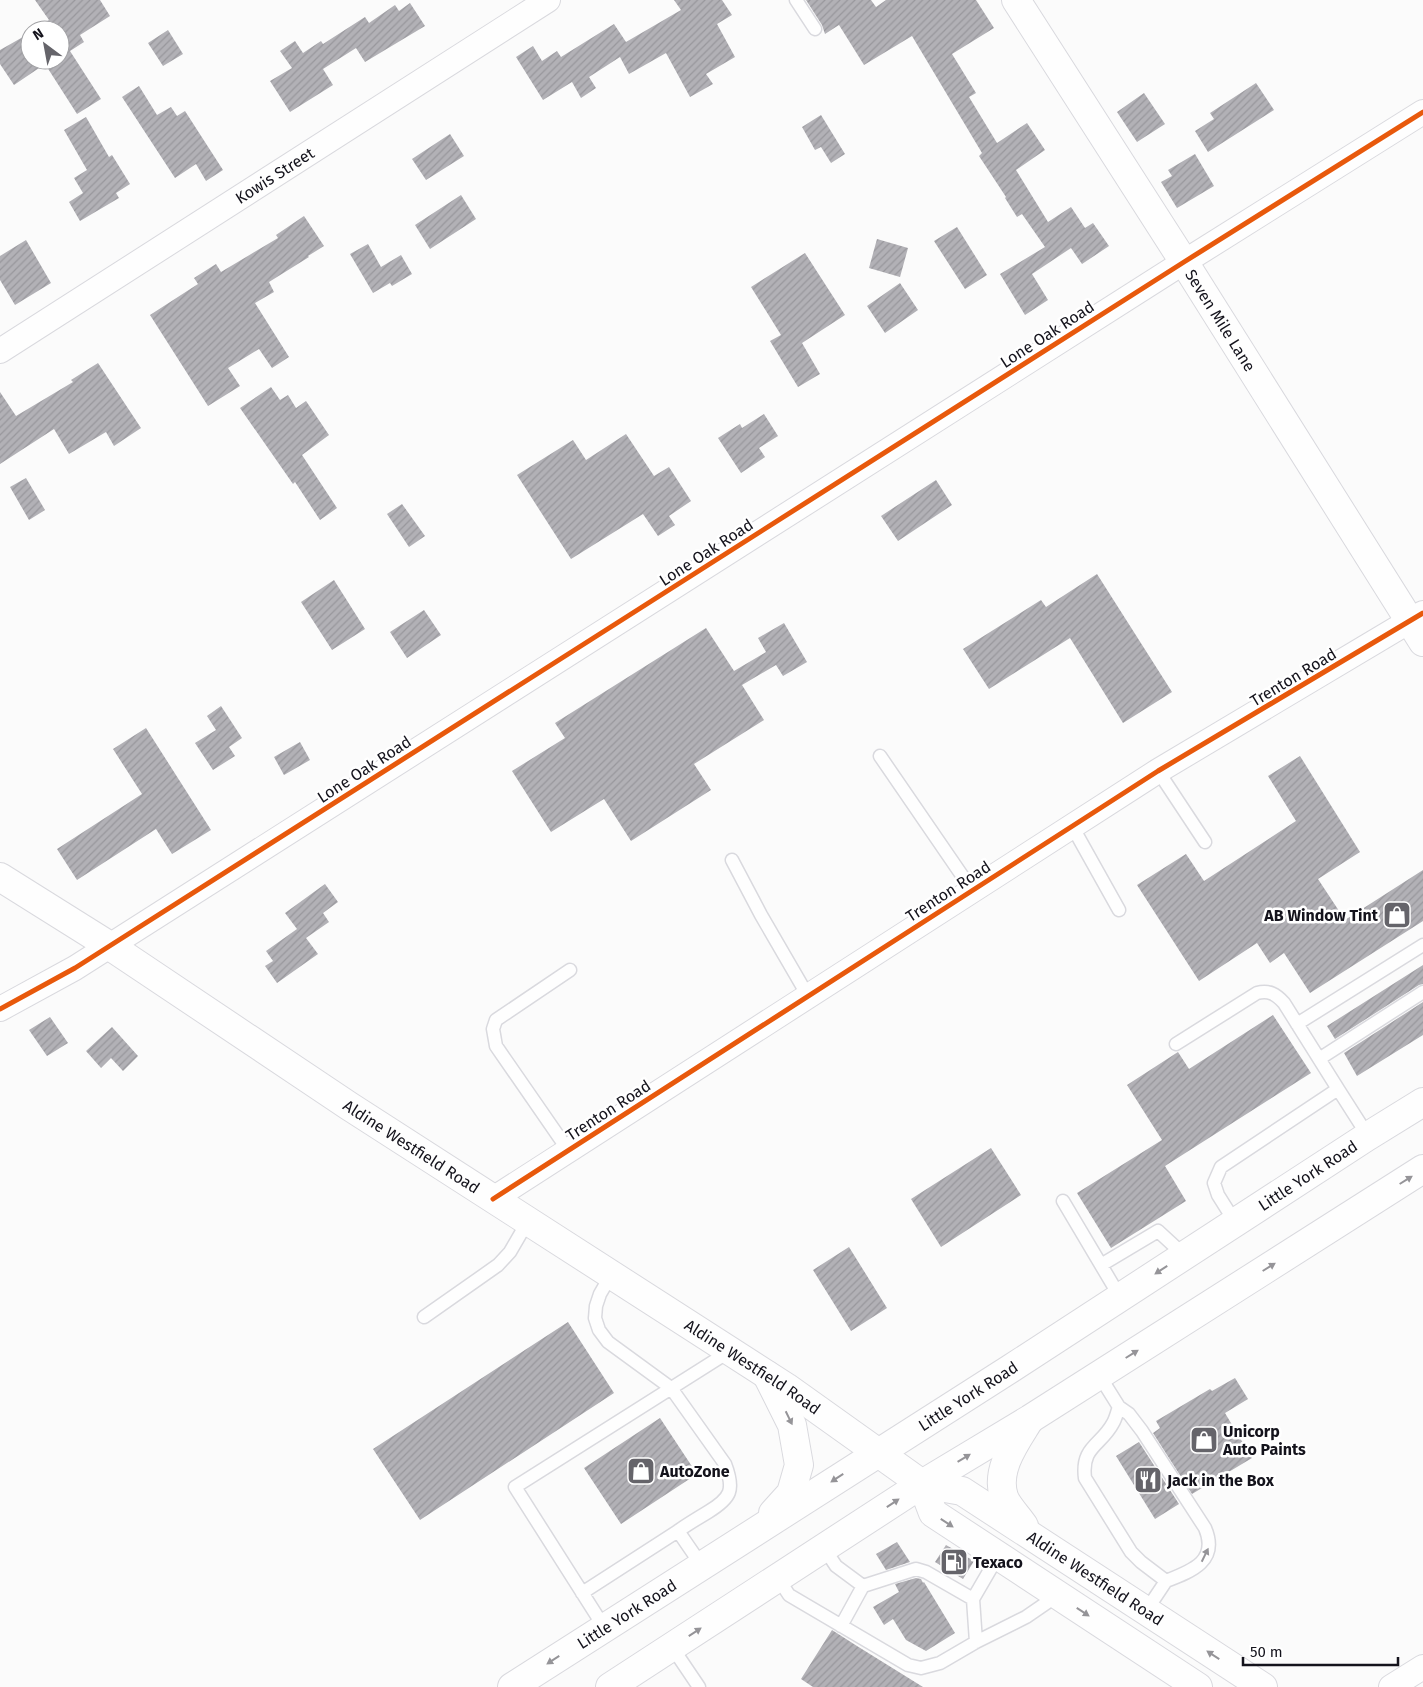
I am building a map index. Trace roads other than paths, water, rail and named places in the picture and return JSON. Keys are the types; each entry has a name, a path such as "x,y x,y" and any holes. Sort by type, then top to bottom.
{"main road":[{"name":"Seven Mile Lane","path":"1016,0 1419,625"},
{"name":"Aldine Westfield Road","path":"0,877 110,946 349,1106 767,1374 922,1484 962,1491 1146,1611 1255,1685"},
{"name":"Little York Road","path":"512,1687 1423,1102"},
{"path":"616,1685 922,1484 1030,1419 1423,1169"},
{"path":"756,1531 791,1493 799,1464 792,1425 767,1374"},
{"path":"1030,1419 1011,1449 1002,1476 1004,1498 1032,1537"},
{"path":"922,1484 933,1513 1198,1687"}],"street":[{"name":"Kowis Street","path":"0,351 548,0"},
{"name":"Lone Oak Road","path":"0,1009 75,968 110,946 1184,262 1423,112"},
{"name":"Trenton Road","path":"493,1199 1158,771 1419,625"},
{"path":"1391,1687 1423,1667"}],"lane":[{"path":"796,0 815,29"},
{"path":"880,756 972,890"},
{"path":"1158,771 1206,842"},
{"path":"1072,826 1119,910"},
{"path":"732,860 761,916 808,996"},
{"path":"1297,1024 1423,945"},
{"path":"568,1150 496,1046 493,1030 496,1020 570,970"},
{"path":"1176,1044 1257,993 1270,992 1277,996 1297,1024 1368,1136"},
{"path":"1319,1060 1423,992"},
{"path":"1235,1222 1218,1195 1214,1183 1222,1167 1338,1089"},
{"path":"1063,1200 1120,1297"},
{"path":"424,1317 498,1265 510,1252 528,1221"},
{"path":"1101,1265 1158,1231 1184,1255"},
{"path":"582,1593 722,1503 728,1496 730,1486 730,1476 725,1464 671,1388 608,1342 599,1330 595,1318 596,1306 600,1294 611,1275"},
{"path":"604,1627 515,1487 730,1350"},
{"path":"1099,1375 1119,1407 1129,1414 1142,1431 1205,1528 1209,1538 1209,1550 1203,1562 1186,1573 1166,1581 1146,1611"},
{"path":"1119,1407 1113,1423 1088,1452 1084,1469 1085,1478 1131,1552 1166,1581"},
{"path":"678,1531 702,1566"},
{"path":"824,1548 836,1566 863,1586"},
{"path":"976,1642 973,1599 998,1556"},
{"path":"841,1626 863,1586 916,1569 926,1572 973,1599"},
{"path":"778,1578 789,1595 908,1665 921,1668 940,1663 976,1642 1026,1617 1058,1595"},
{"path":"672,1647 699,1687"}],"place":[{"name":"AB Window Tint","path":"1397,915"},
{"name":"Unicorp Auto Paints","path":"1204,1440"},
{"name":"AutoZone","path":"641,1471"},
{"name":"Jack in the Box","path":"1148,1480"},
{"name":"Texaco","path":"954,1562"}]}
